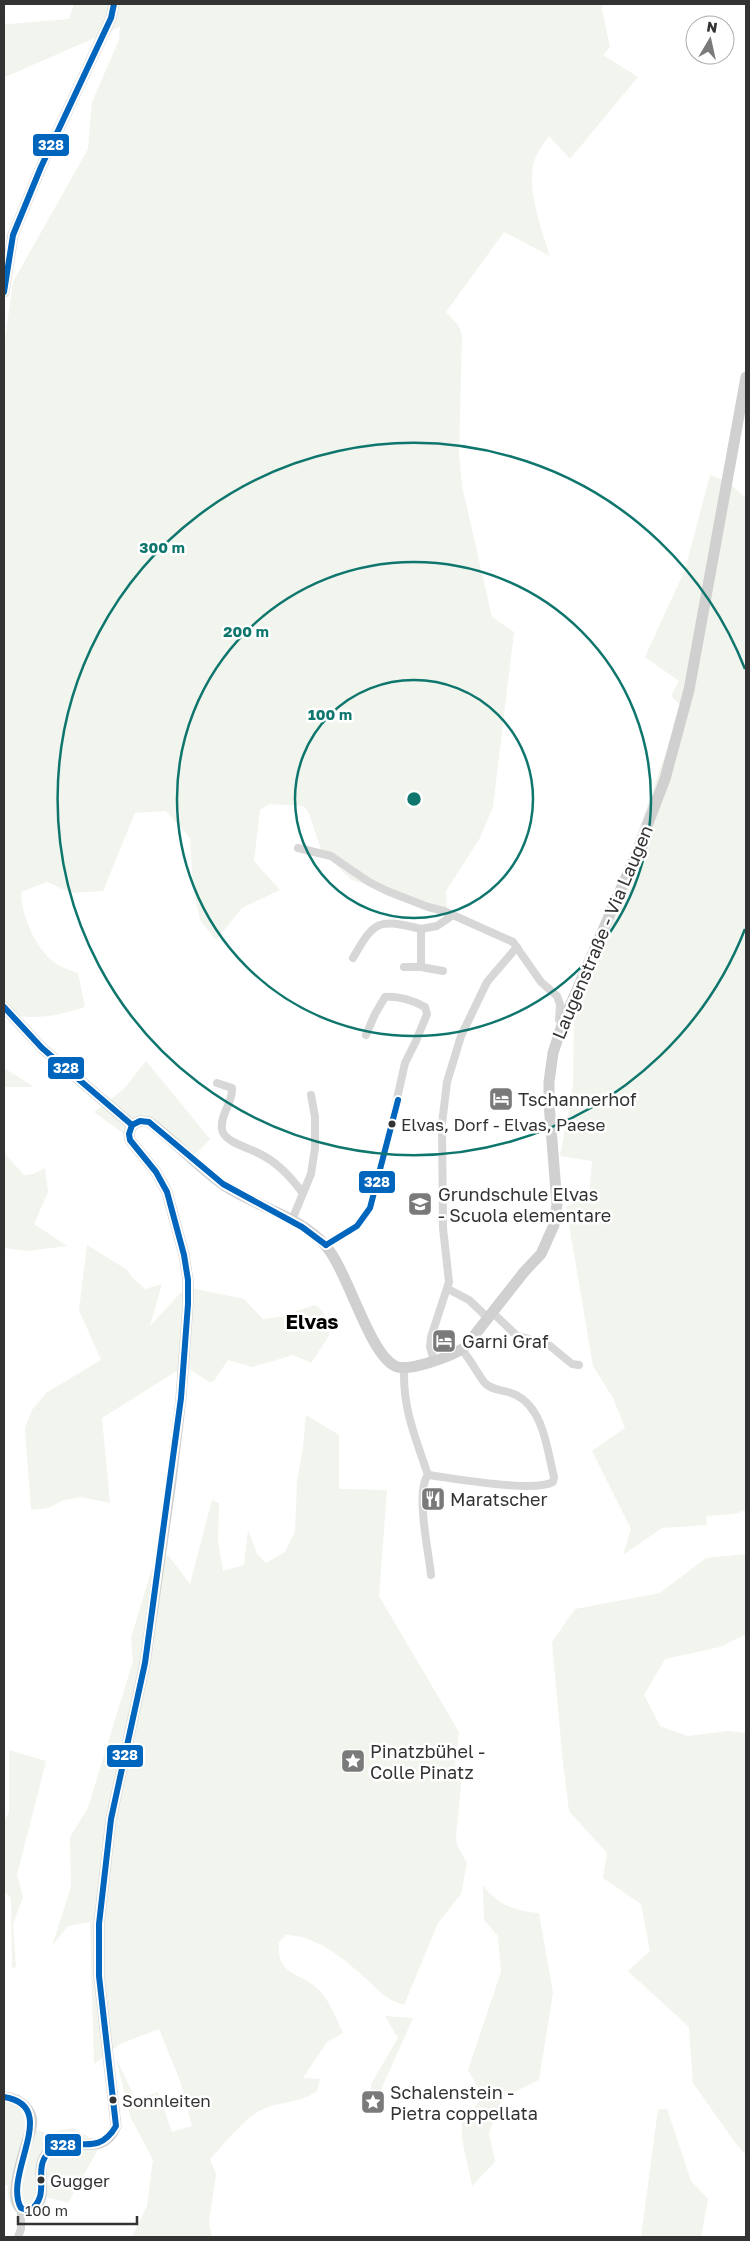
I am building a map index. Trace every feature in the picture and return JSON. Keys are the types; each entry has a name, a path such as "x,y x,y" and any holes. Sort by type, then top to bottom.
{"street":[{"path":"4,292 13,235 41,167 111,18 114,4"},
{"name":"Laugenstraße - Via Laugen","path":"462,1350 491,1316 524,1272 541,1254 554,1225 557,1204 549,1082 553,1053 563,1022 637,852 670,761 689,690 746,377"},
{"path":"298,848 331,856 369,882 428,908 453,915 506,938 517,947 541,982 557,996 560,1004 559,1020 563,1022"},
{"path":"353,958 365,937 376,926 389,922 421,929 437,926 453,915"},
{"path":"421,929 421,967"},
{"path":"434,1360 430,1347 431,1337 448,1289 443,1228 442,1124 446,1082 461,1036 487,982 517,947"},
{"path":"404,967 421,967 443,971"},
{"path":"326,1245 357,1226 370,1208 394,1115 405,1063 427,1014 425,1007 394,996 385,998 375,1014 366,1035"},
{"path":"557,996 574,997"},
{"path":"4,1008 42,1048 132,1124"},
{"path":"217,1083 232,1088 233,1097 223,1120 222,1130 225,1137 266,1156 285,1170 302,1192"},
{"path":"292,1220 310,1174 315,1148 315,1118 311,1095"},
{"path":"4,2097 22,2102 31,2118 31,2128 14,2163 7,2196 10,2203 21,2211 28,2211 39,2204 42,2196 40,2169 47,2152 57,2146 101,2144 113,2133 117,2117 104,2035 98,1976 99,1924 111,1819 145,1663 174,1463 182,1390 188,1304 188,1280 174,1212 160,1179 130,1140 129,1134 132,1124 140,1120 149,1122 224,1185 249,1200 305,1227 326,1245 338,1262 380,1352 395,1366 404,1369 462,1350 474,1364 485,1383 492,1388 517,1395 526,1401 541,1426 554,1477 553,1482 549,1484 525,1486 428,1475"},
{"path":"448,1289 470,1300 516,1335 549,1345 572,1364 579,1365"},
{"path":"404,1369 403,1393 408,1417 428,1475"},
{"path":"428,1475 425,1478 422,1496 431,1575"},
{"path":"18,2237 21,2230 21,2211"}],"shaded area":[{"path":"74,4 603,4 602,10 610,47 603,55 638,77 570,159 549,136 536,156 532,169 533,194 539,222 550,256 504,232 446,312 459,326 462,336 459,455 462,486 492,617 514,632 493,807 480,838 446,891 447,910 352,880 322,852 308,811 303,806 270,804 260,810 254,861 280,890 242,908 216,940 200,920 193,888 190,838 166,811 135,813 103,891 72,893 47,882 21,892 24,912 32,934 52,961 78,973 85,1007 54,1015 25,1017 4,1013 4,346 13,282 88,149 92,102 119,40 120,27 5,77 4,23 69,19"},
{"path":"710,475 726,481 746,498 746,1510 734,1514 706,1516 707,1525 662,1528 623,1555 631,1529 592,1451 625,1428 613,1398 593,1366 566,1207 589,1197 592,1161 560,1156 573,1087 574,1015 682,706 671,696 679,681 645,657 685,570"},
{"path":"146,1061 210,1139 190,1160 147,1124 123,1133 94,1112 124,1089"},
{"path":"4,1068 34,1087 4,1087"},
{"path":"4,1153 24,1175 33,1174 45,1168 48,1192 34,1224 67,1246 27,1251 4,1248"},
{"path":"87,1245 126,1269 145,1289 162,1284 150,1326 186,1287 244,1299 263,1319 288,1316 296,1311 315,1305 322,1311 326,1319 329,1336 311,1363 293,1355 252,1367 228,1360 214,1381 209,1382 188,1368 175,1372 102,1418 110,1503 81,1497 64,1500 48,1508 31,1510 25,1428 32,1410 46,1393 101,1360 79,1310"},
{"path":"306,1415 339,1435 339,1489 387,1490 379,1596 459,1732 455,1765 462,1775 456,1837 457,1845 467,1863 461,1894 438,1923 404,2005 386,1996 347,1962 318,1943 297,1936 286,1935 279,1942 279,1953 285,1967 318,1989 326,1999 343,2033 327,2042 303,2078 320,2079 317,2091 304,2098 261,2110 241,2125 210,2159 216,2174 209,2222 212,2237 132,2237 147,2206 153,2160 130,2116 116,2058 136,2100 158,2092 172,2132 192,2126 180,2081 159,2029 120,2044 94,2064 90,1922 68,1926 52,1946 71,1887 70,1837 88,1808 133,1661 131,1638 152,1568 168,1555 190,1584 212,1500 219,1503 218,1541 223,1571 244,1565 248,1530 257,1554 266,1563 285,1552 295,1532 297,1481"},
{"path":"746,1554 746,1634 720,1647 665,1659 644,1695 660,1726 687,1736 729,1731 746,1733 746,2155 693,2083 689,2027 628,1971 650,1951 641,1904 603,1878 607,1853 569,1811 552,1642 575,1609 660,1593 706,1558"},
{"path":"9,1750 46,1761 17,1875 23,1897 13,1924 16,1967 12,1968 11,1898 4,1891 4,1822 9,1812"},
{"path":"483,1885 494,1898 508,1906 523,1911 539,1913 553,1993 539,2080 502,2098 489,2133 495,2162 472,2186 462,2139 462,2123 483,2096 468,2070 501,1972 498,1936 484,1920"},
{"path":"385,2016 413,2018 380,2092 371,2097 371,2084 398,2038"},
{"path":"4,2097 22,2103 31,2128 46,2133 73,2128 101,2144 68,2203 42,2196 39,2204 15,2208 9,2201 8,2186 4,2184"},
{"path":"658,2109 667,2109 691,2181 708,2199 701,2237 641,2237"}],"transit line":[{"name":"328","path":"4,292 13,235 41,167 111,18 114,4"},
{"name":"328","path":"4,1007 42,1048 132,1125"},
{"name":"328","path":"326,1245 357,1226 370,1208 398,1100"},
{"name":"328","path":"132,1125 140,1121 149,1122 223,1184 302,1227 326,1245"},
{"name":"328","path":"4,2097 21,2103 28,2113 30,2127 18,2178 17,2194 21,2208 29,2211 40,2198 42,2167 44,2159 49,2152 57,2146 66,2144 92,2144 100,2142 116,2126 99,1976 99,1924 111,1819 145,1663 181,1398 188,1304 188,1280 184,1255 167,1192 156,1172 130,1140 129,1134 132,1125"}],"place":[{"name":"Tschannerhof","path":"501,1099"},
{"name":"Elvas, Dorf - Elvas, Paese","path":"392,1124"},
{"name":"Grundschule Elvas - Scuola elementare","path":"420,1204"},
{"name":"Garni Graf","path":"444,1341"},
{"name":"Maratscher","path":"433,1499"},
{"name":"Pinatzbühel - Colle Pinatz","path":"353,1761"},
{"name":"Sonnleiten","path":"113,2100"},
{"name":"Schalenstein - Pietra coppellata","path":"373,2102"},
{"name":"Gugger","path":"41,2180"}],"district":[{"name":"Elvas","path":"312,1321"}]}
